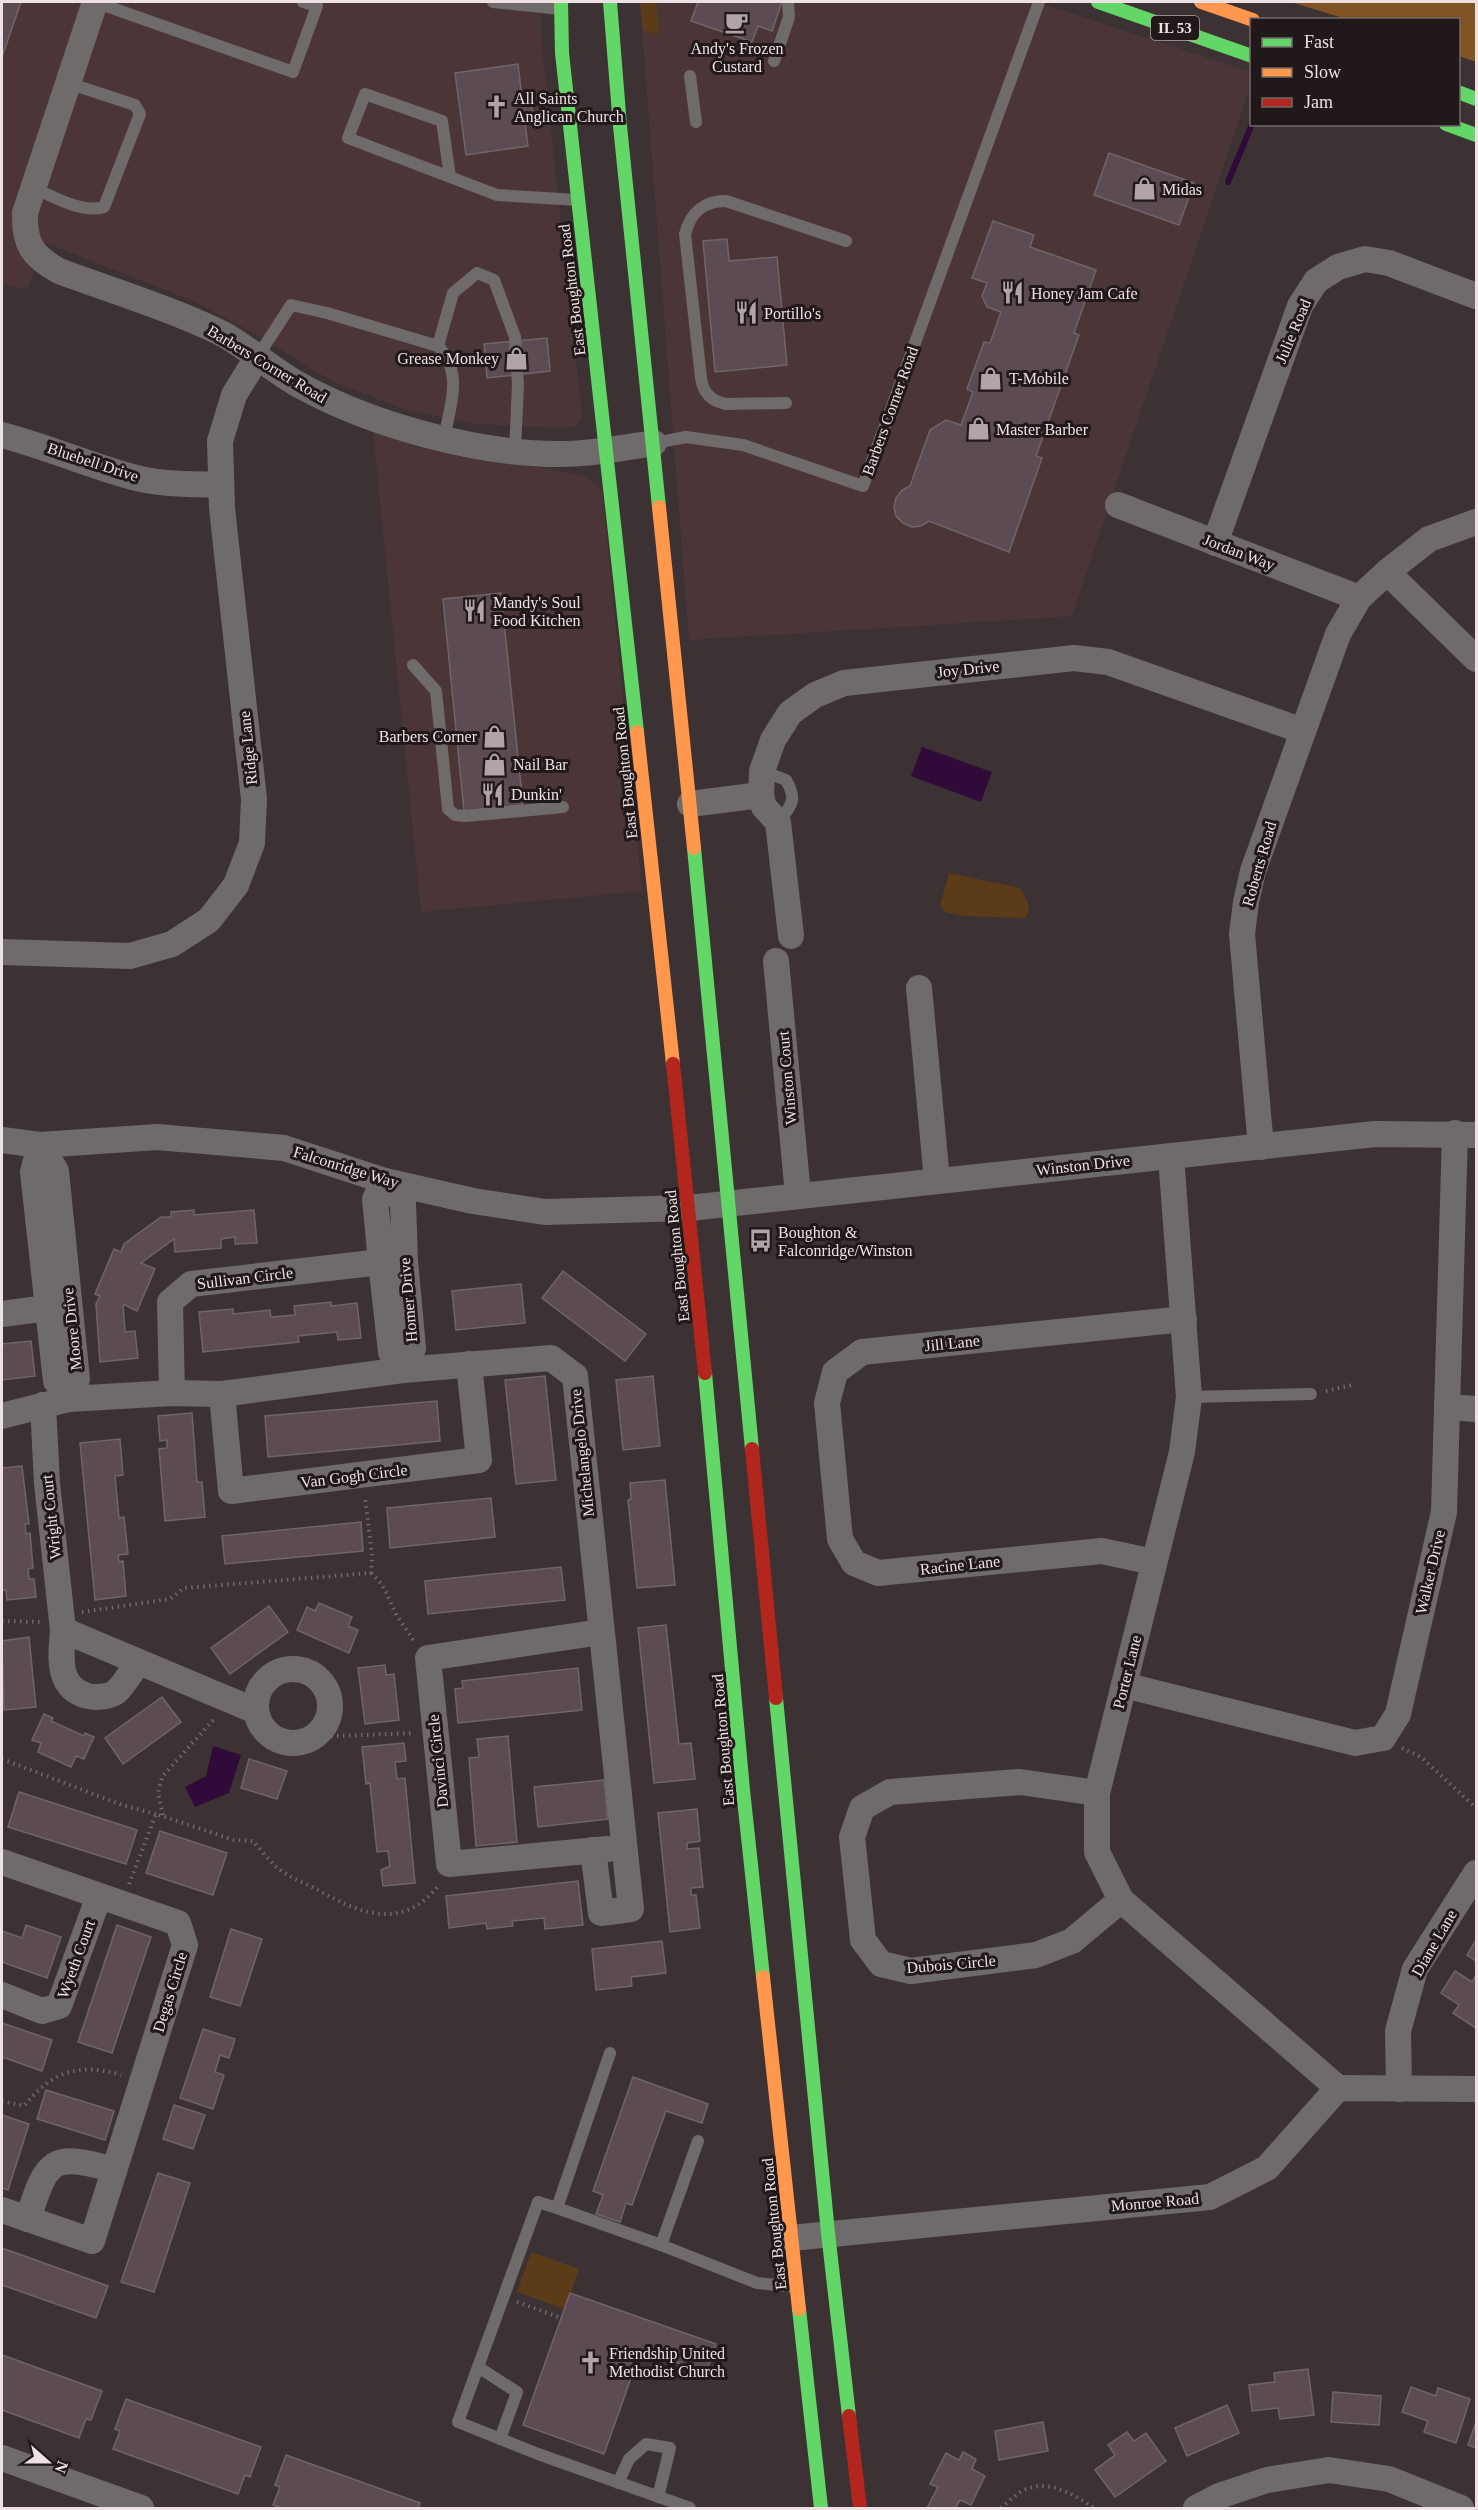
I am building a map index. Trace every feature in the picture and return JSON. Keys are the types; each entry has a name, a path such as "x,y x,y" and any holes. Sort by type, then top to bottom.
{"main road":[{"path":"610,2 620,126 690,804 828,2234 860,2508"},
{"name":"IL 53","path":"1098,2 1250,56"},
{"name":"IL 53","path":"1201,2 1250,19"},
{"name":"East Boughton Road","path":"561,5 562,53 689,1208 723,1551 743,1790 821,2508"},
{"path":"1460,93 1476,99"},
{"path":"1451,126 1476,135"}],"street":[{"name":"Barbers Corner Road","path":"95,2 25,213 25,233 31,248 41,261 59,271 184,317 223,334 298,385 340,406 387,423 444,439 558,454 607,451 654,443"},
{"name":"Julie Road","path":"1215,543 1300,306 1316,281 1338,267 1365,259 1389,263 1476,296"},
{"name":"Ridge Lane","path":"2,952 130,956 172,944 209,920 236,885 252,843 254,800 223,520 220,441 234,395 258,357"},
{"name":"Bluebell Drive","path":"2,435 33,443 131,477 174,484 221,484"},
{"name":"Jordan Way","path":"1118,505 1359,598"},
{"name":"Roberts Road","path":"1261,1147 1242,934 1253,871 1338,634 1359,598 1387,572 1429,539 1476,522"},
{"path":"1387,572 1476,659"},
{"name":"Joy Drive","path":"762,783 773,740 790,713 814,695 844,683 1074,658 1108,662 1303,731"},
{"path":"690,804 762,783 764,807 778,822 791,936"},
{"name":"Winston Court","path":"776,961 798,1195"},
{"path":"919,988 937,1180"},
{"name":"Winston Drive","path":"689,1208 1375,1134 1466,1134"},
{"name":"Walker Drive","path":"1383,1738 1398,1714 1444,1512 1448,1407 1466,1134"},
{"name":"Falconridge Way","path":"2,1140 40,1145 157,1137 284,1148 385,1181 473,1201 545,1212 689,1208"},
{"name":"Moore Drive","path":"40,1145 33,1172 47,1308 56,1381 69,1399"},
{"name":"Moore Drive","path":"40,1145 56,1171 77,1379 69,1399"},
{"name":"Porter Lane","path":"1171,1156 1189,1397 1182,1452 1097,1793 1097,1852 1120,1900 1338,2088"},
{"name":"Homer Drive","path":"385,1181 403,1203 405,1261 413,1348 403,1370 391,1352 375,1199 385,1181"},
{"name":"Sullivan Circle","path":"172,1393 170,1302 191,1284 381,1262"},
{"path":"2,1314 47,1308"},
{"name":"Jill Lane","path":"833,1481 827,1403 835,1372 862,1352 1184,1319"},
{"name":"Michelangelo Drive","path":"2,1416 69,1399 172,1393 222,1394 403,1370 551,1358 575,1376 623,1847 632,1909 601,1913 593,1850"},
{"name":"Van Gogh Circle","path":"222,1394 231,1491 479,1460 469,1364"},
{"name":"Wright Court","path":"43,1405 47,1484 62,1622 60,1664 63,1676 70,1686 80,1693 92,1697 104,1697 116,1692 138,1662"},
{"path":"1448,1407 1476,1409"},
{"name":"Racine Lane","path":"833,1481 840,1539 854,1563 878,1573 1102,1551 1154,1562"},
{"path":"62,1622 138,1662 256,1711"},
{"path":"428,1658 601,1632"},
{"name":"Davinci Circle","path":"428,1658 449,1864"},
{"path":"288,1669 303,1670 316,1676 326,1687 330,1701 329,1716 323,1729 313,1737 298,1743 284,1742 271,1736 261,1725 256,1711 257,1697 264,1684 274,1674 288,1669"},
{"path":"1124,1685 1355,1743 1383,1738"},
{"name":"Dubois Circle","path":"1097,1793 1020,1782 890,1792 862,1808 852,1837 863,1940 881,1964 911,1971 1036,1955 1072,1941 1120,1900"},
{"path":"449,1864 623,1847"},
{"name":"Degas Circle","path":"2,1862 178,1923 185,1944 92,2241 2,2210"},
{"name":"Diane Lane","path":"1399,2089 1398,2031 1415,1969 1476,1873"},
{"name":"Wyeth Court","path":"2,1995 42,2011 59,2006 110,1900"},
{"path":"1338,2088 1476,2089"},
{"name":"Monroe Road","path":"791,2238 1210,2197 1267,2168 1338,2088"},
{"path":"28,2219 43,2177 59,2163 80,2160 114,2170"},
{"path":"2,2458 141,2508"},
{"path":"1196,2508 1219,2496 1267,2480 1329,2470 1389,2480 1461,2508"}],"lane":[{"path":"95,2 293,72 317,6 303,2"},
{"path":"493,2 561,5"},
{"path":"774,61 789,17 788,2"},
{"name":"Barbers Corner Road","path":"654,443 687,437 743,445 863,486 1039,2"},
{"path":"690,76 696,122"},
{"path":"33,188 84,208 95,210 104,207 140,114 135,105 68,82"},
{"path":"450,177 442,121 365,94 348,138 497,195 578,200"},
{"path":"786,403 718,403 706,393 701,378 688,256 686,234 688,222 694,212 704,205 714,201 726,201 846,241"},
{"path":"438,346 453,293 477,273 494,280 514,337 518,384 515,450"},
{"path":"258,357 291,305 327,313 438,346 449,358 454,384 444,439"},
{"path":"413,665 436,691 448,809 454,815 466,816 563,807"},
{"path":"1189,1397 1311,1394"},
{"path":"557,2208 610,2054"},
{"path":"662,2245 698,2141"},
{"path":"690,2508 458,2422 538,2202 662,2245 757,2283 797,2287"},
{"path":"478,2367 517,2392 500,2439"},
{"path":"618,2483 629,2459 646,2444 670,2448 658,2497"}],"path":[{"path":"1311,1394 1352,1385"},
{"path":"361,1475 370,1532 371,1573 382,1583 391,1597 395,1612 415,1644 428,1658"},
{"path":"2,1621 62,1622 170,1599 184,1588 371,1573"},
{"path":"163,1815 158,1793 162,1777 212,1723 225,1698"},
{"path":"313,1737 400,1733 435,1735"},
{"path":"1383,1738 1421,1757 1476,1808"},
{"path":"2,1759 122,1806 163,1815 234,1840 253,1841 262,1854 283,1873 344,1905 384,1915 417,1906 432,1894 443,1880 449,1864"},
{"path":"110,1900 156,1814"},
{"path":"2,2101 24,2106 41,2087 57,2075 78,2070 104,2070 142,2082"},
{"path":"502,2296 561,2318"},
{"path":"1001,2508 1021,2491 1044,2486 1059,2488 1094,2508"}],"shaded area":[{"path":"2,2 541,2 542,47 582,416 577,426 560,428 476,424 406,410 330,380 252,332 193,301 46,243 27,289 2,285"},
{"path":"640,2 1037,2 1250,72 1250,87 1072,616 689,640"},
{"path":"640,2 657,2 658,35 643,30"},
{"path":"1291,2 1476,2 1476,62 1460,56 1460,18 1343,18"},
{"path":"373,431 451,451 585,476 602,490 642,891 421,912"},
{"path":"922,747 992,772 981,802 911,776"},
{"path":"949,873 1020,888 1029,906 1025,918 963,916 945,912 940,906"},
{"path":"213,1746 241,1755 229,1793 195,1807 185,1787 206,1776"},
{"path":"531,2252 579,2269 565,2309 517,2292"}],"building":[{"path":"2,2 21,2 2,57"},
{"name":"Andy's Frozen Custard","path":"698,2 782,2 772,31 758,26 752,42 691,21"},
{"name":"All Saints Anglican Church","path":"518,64 522,98 530,97 533,115 524,116 528,146 466,155 455,73"},
{"name":"Midas","path":"1109,153 1194,183 1179,225 1094,195"},
{"path":"993,221 1034,235 1030,247 1096,270 1074,333 1079,335 1036,456 1042,458 1009,552 929,521 921,526 912,527 903,523 896,516 894,507 896,498 902,490 910,486 930,430 946,420 961,425 973,392 967,389 984,342 990,343 1001,312 987,307 982,296 987,283 972,278"},
{"name":"Portillo's","path":"727,239 729,261 777,257 787,365 715,372 703,241"},
{"name":"Grease Monkey","path":"547,338 550,371 487,378 484,344"},
{"path":"501,593 523,805 464,811 443,599"},
{"path":"194,1210 194,1215 254,1210 257,1243 235,1244 235,1237 221,1239 221,1248 175,1252 174,1239 141,1263 155,1269 137,1311 123,1304 125,1332 135,1331 138,1358 100,1362 96,1304 100,1296 95,1294 114,1249 121,1252 124,1244 161,1217 171,1217 171,1212"},
{"path":"563,1271 646,1334 625,1361 542,1298"},
{"path":"521,1284 525,1323 456,1330 452,1291"},
{"path":"331,1302 331,1306 357,1303 361,1338 338,1340 337,1332 298,1336 299,1342 203,1352 199,1312 233,1309 233,1314 270,1310 271,1317 295,1315 294,1306"},
{"path":"31,1341 35,1376 2,1380 2,1344"},
{"path":"545,1376 556,1480 516,1484 505,1380"},
{"path":"653,1376 660,1446 623,1450 616,1380"},
{"path":"437,1401 440,1441 268,1457 265,1416"},
{"path":"192,1413 197,1482 202,1482 205,1517 165,1521 159,1449 167,1448 167,1440 160,1441 158,1416"},
{"path":"120,1439 123,1475 115,1476 119,1518 124,1517 128,1554 118,1555 119,1562 123,1561 126,1596 95,1600 80,1443"},
{"path":"22,1466 29,1524 25,1524 26,1534 30,1533 33,1568 28,1569 29,1579 34,1579 36,1597 7,1600 6,1590 2,1590 2,1468"},
{"path":"665,1480 675,1585 637,1588 628,1500 631,1499 630,1483"},
{"path":"491,1498 495,1537 390,1548 387,1508"},
{"path":"361,1522 363,1551 225,1564 222,1536"},
{"path":"561,1567 565,1600 428,1614 425,1581"},
{"path":"319,1603 352,1617 348,1626 358,1630 349,1653 297,1630 307,1607 315,1611"},
{"path":"269,1606 288,1632 230,1674 211,1648"},
{"path":"666,1625 679,1744 691,1743 695,1779 654,1783 638,1628"},
{"path":"29,1637 36,1707 4,1710 2,1641"},
{"path":"385,1665 386,1675 394,1674 399,1720 365,1724 358,1668"},
{"path":"578,1668 582,1710 458,1723 455,1689 463,1688 462,1681"},
{"path":"162,1697 181,1722 123,1764 105,1738"},
{"path":"44,1714 53,1718 51,1721 84,1736 85,1733 94,1737 84,1759 76,1756 71,1767 38,1752 41,1743 32,1740"},
{"path":"508,1736 517,1842 476,1846 469,1758 479,1757 477,1739"},
{"path":"404,1743 406,1761 395,1762 397,1779 405,1778 415,1883 383,1886 381,1870 390,1866 388,1851 377,1852 370,1783 366,1784 362,1747"},
{"path":"249,1759 287,1771 277,1799 241,1788"},
{"path":"604,1780 608,1819 538,1827 534,1787"},
{"path":"19,1792 137,1830 126,1864 8,1827"},
{"path":"697,1809 700,1841 687,1843 687,1849 699,1848 703,1887 691,1888 691,1895 696,1895 700,1928 670,1932 658,1813"},
{"path":"160,1831 227,1853 213,1895 146,1873"},
{"path":"578,1881 583,1925 545,1929 544,1918 512,1921 513,1926 487,1929 486,1923 449,1928 446,1896"},
{"path":"26,1925 61,1937 47,1978 2,1962 2,1931 22,1938"},
{"path":"117,1925 151,1937 112,2053 78,2042"},
{"path":"231,1929 262,1939 240,2006 210,1997"},
{"path":"1476,1940 1476,1961 1467,1955"},
{"path":"662,1941 666,1973 631,1977 632,1986 596,1990 592,1949"},
{"path":"1455,1971 1472,1982 1476,1975 1476,2028 1453,2013 1459,2005 1441,1993"},
{"path":"2,2023 52,2040 42,2071 2,2057"},
{"path":"203,2029 235,2039 229,2058 220,2055 215,2072 224,2075 213,2109 180,2098"},
{"path":"633,2077 708,2104 702,2123 666,2111 632,2205 626,2203 620,2222 596,2214 603,2195 593,2191"},
{"path":"46,2090 114,2111 105,2140 37,2119"},
{"path":"174,2105 205,2115 193,2149 163,2139"},
{"path":"2,2115 29,2124 8,2190 2,2188"},
{"path":"158,2173 190,2183 154,2292 121,2282"},
{"path":"2,2248 108,2286 96,2318 2,2285"},
{"name":"Friendship United Methodist Church","path":"570,2293 716,2344 706,2373 641,2350 604,2454 523,2425"},
{"path":"2,2355 102,2391 91,2420 86,2419 79,2438 2,2410"},
{"path":"1308,2369 1314,2415 1280,2419 1278,2408 1252,2411 1249,2385 1275,2382 1274,2373"},
{"path":"1411,2387 1436,2396 1438,2388 1470,2399 1456,2443 1424,2432 1428,2421 1402,2412"},
{"path":"1333,2392 1381,2396 1379,2425 1331,2422"},
{"path":"126,2399 261,2447 250,2477 245,2475 238,2494 113,2449 120,2431 115,2429"},
{"path":"1227,2405 1239,2433 1187,2456 1175,2428"},
{"path":"1043,2422 1048,2451 999,2460 995,2431"},
{"path":"1476,2422 1476,2448 1468,2445"},
{"path":"1127,2432 1134,2441 1146,2433 1166,2461 1115,2497 1095,2470 1115,2455 1108,2445"},
{"path":"963,2452 976,2459 972,2469 985,2476 971,2505 960,2500 955,2508 927,2508 938,2487 930,2484 946,2453 959,2460"},
{"path":"286,2455 420,2503 418,2508 282,2508 273,2505 280,2487 275,2485"}],"waterway":[{"path":"1228,182 1251,126"}],"traffic: fast":[{"path":"561,2 562,53 637,732"},
{"path":"610,2 620,126 659,507"},
{"path":"1098,2 1250,55"},
{"path":"1460,93 1476,99"},
{"path":"1451,126 1476,135"},
{"path":"694,848 752,1449"},
{"path":"705,1373 743,1790 763,1977"},
{"path":"776,1698 828,2233 849,2416"},
{"path":"799,2309 821,2508"}],"traffic: slow":[{"path":"1201,2 1250,19"},
{"path":"659,507 694,848"},
{"path":"637,732 673,1064"},
{"path":"763,1977 799,2309"}],"traffic: jam":[{"path":"673,1064 705,1373"},
{"path":"752,1449 776,1698"},
{"path":"849,2416 860,2508"}],"place":[{"name":"Andy's Frozen Custard","path":"737,23"},
{"name":"All Saints Anglican Church","path":"496,107"},
{"name":"Midas","path":"1144,189"},
{"name":"Honey Jam Cafe","path":"1013,293"},
{"name":"Portillo's","path":"746,313"},
{"name":"Grease Monkey","path":"517,358"},
{"name":"T-Mobile","path":"991,378"},
{"name":"Master Barber","path":"978,429"},
{"name":"Mandy's Soul Food Kitchen","path":"475,611"},
{"name":"Barbers Corner","path":"495,736"},
{"name":"Nail Bar","path":"495,764"},
{"name":"Dunkin'","path":"493,794"},
{"name":"Boughton & Falconridge/Winston","path":"760,1241"},
{"name":"Friendship United Methodist Church","path":"591,2362"}]}
